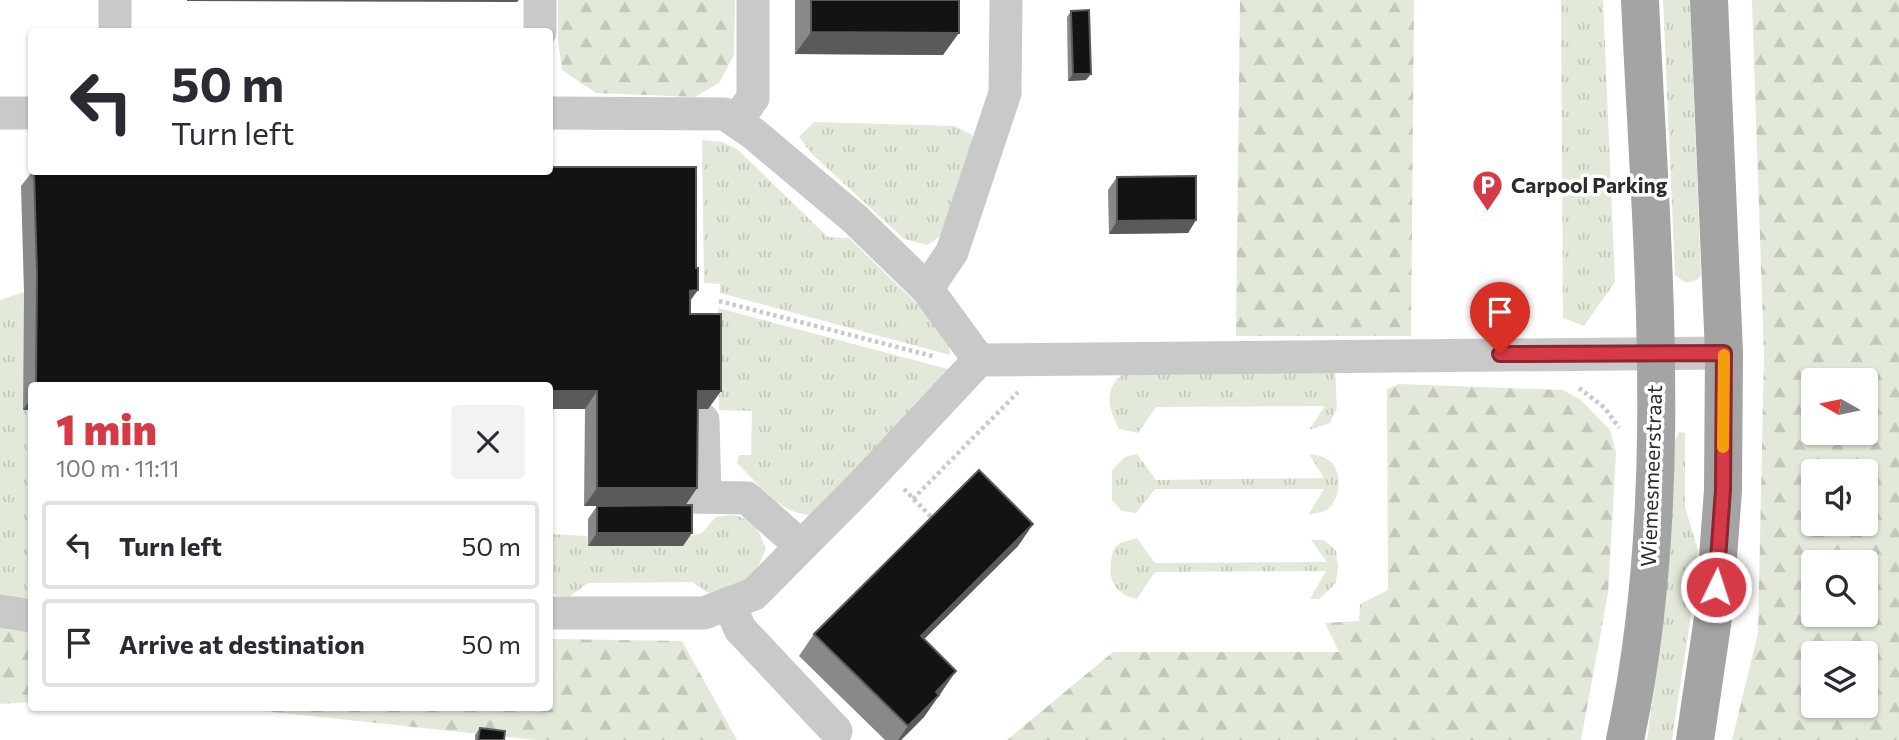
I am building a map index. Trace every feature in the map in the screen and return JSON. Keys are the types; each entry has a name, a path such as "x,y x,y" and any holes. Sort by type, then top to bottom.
{"main road":[{"name":"Wiemesmeerstraat","path":"1625,740 1637,684 1647,594 1655,477 1656,354 1640,0"},
{"path":"1695,740 1715,597 1723,490 1724,353 1709,0"}],"lane":[{"path":"115,0 115,28"},
{"path":"540,0 540,28"},
{"path":"736,121 753,98 753,0"},
{"path":"927,289 952,252 1005,93 1006,0"},
{"path":"0,113 28,113"},
{"path":"553,113 725,114 855,219 927,289 976,363"},
{"path":"553,614 704,613 754,594 881,466 976,363 1724,353"},
{"path":"703,420 699,497 747,498 801,546"},
{"path":"729,603 740,629 836,732"},
{"path":"0,611 28,614"}],"path":[{"path":"719,301 976,363"},
{"path":"914,499 1050,360"},
{"path":"1570,385 1580,388 1605,408 1655,477"},
{"path":"881,466 935,521"}],"green space":[{"path":"558,0 735,0 734,55 719,83 695,97 596,93 562,70 558,41"},
{"path":"1240,0 1414,0 1411,336 1236,336"},
{"path":"1561,0 1603,0 1615,282 1584,326 1563,318"},
{"path":"1663,0 1690,0 1701,275 1697,280 1686,283 1675,275"},
{"path":"1752,0 1899,0 1899,740 1732,740 1758,633 1764,356"},
{"path":"814,122 955,126 972,135 978,151 948,230 928,245 904,239 812,154 799,137"},
{"path":"702,140 722,142 737,149 828,237 849,238 940,326 949,343 950,355 720,293 720,284 704,283"},
{"path":"24,292 23,409 28,409 28,598 0,599 0,300"},
{"path":"718,308 948,369 946,382 810,515 799,513 779,504 737,463 739,455 751,455 752,411 719,410"},
{"path":"1127,371 1335,372 1337,408 1330,423 1309,430 1325,406 1156,407 1138,433 1119,429 1110,405 1114,384"},
{"path":"1399,384 1563,390 1581,400 1610,430 1616,453 1608,593 1581,740 1007,740 1113,652 1339,652 1325,623 1359,621 1360,604 1388,590 1387,389"},
{"path":"1679,432 1685,433 1685,507 1698,550 1672,740 1647,740 1657,665 1675,441"},
{"path":"1137,454 1156,480 1324,478 1309,454 1317,455 1334,466 1338,479 1337,494 1325,511 1308,515 1324,489 1155,489 1136,513 1122,511 1112,500 1112,470 1125,457"},
{"path":"732,515 750,522 766,549 752,575 733,589 712,595 692,582 588,583 569,597 553,593 553,534 587,536 588,546 683,538 702,533 716,517"},
{"path":"1137,538 1155,563 1327,562 1311,540 1324,540 1336,550 1336,583 1319,599 1310,599 1326,571 1155,572 1137,599 1116,587 1110,570 1112,554 1116,547 1120,543"},
{"path":"0,628 28,628 28,702 0,704"},
{"path":"553,639 682,641 737,740 536,740 264,711 553,711"}],"building":[{"path":"811,0 959,0 959,33 811,32"},
{"path":"1089,10 1091,74 1073,74 1071,11"},
{"path":"553,167 696,167 698,290 690,291 690,314 721,314 721,391 698,391 697,488 597,488 597,391 553,391 553,382 36,382 34,175 553,175"},
{"path":"1196,176 1196,220 1117,221 1117,177"},
{"path":"979,470 1033,524 921,636 956,671 936,692 939,695 908,726 814,634"},
{"path":"692,505 692,533 597,533 597,506"},
{"path":"480,728 505,731 504,740 478,740"}],"slow traffic":[{"path":"1723,447 1724,355"}],"place":[{"name":"Carpool Parking","path":"1488,213"}],"route":[{"path":"1500,354 1724,353 1723,490 1716,587"}]}
